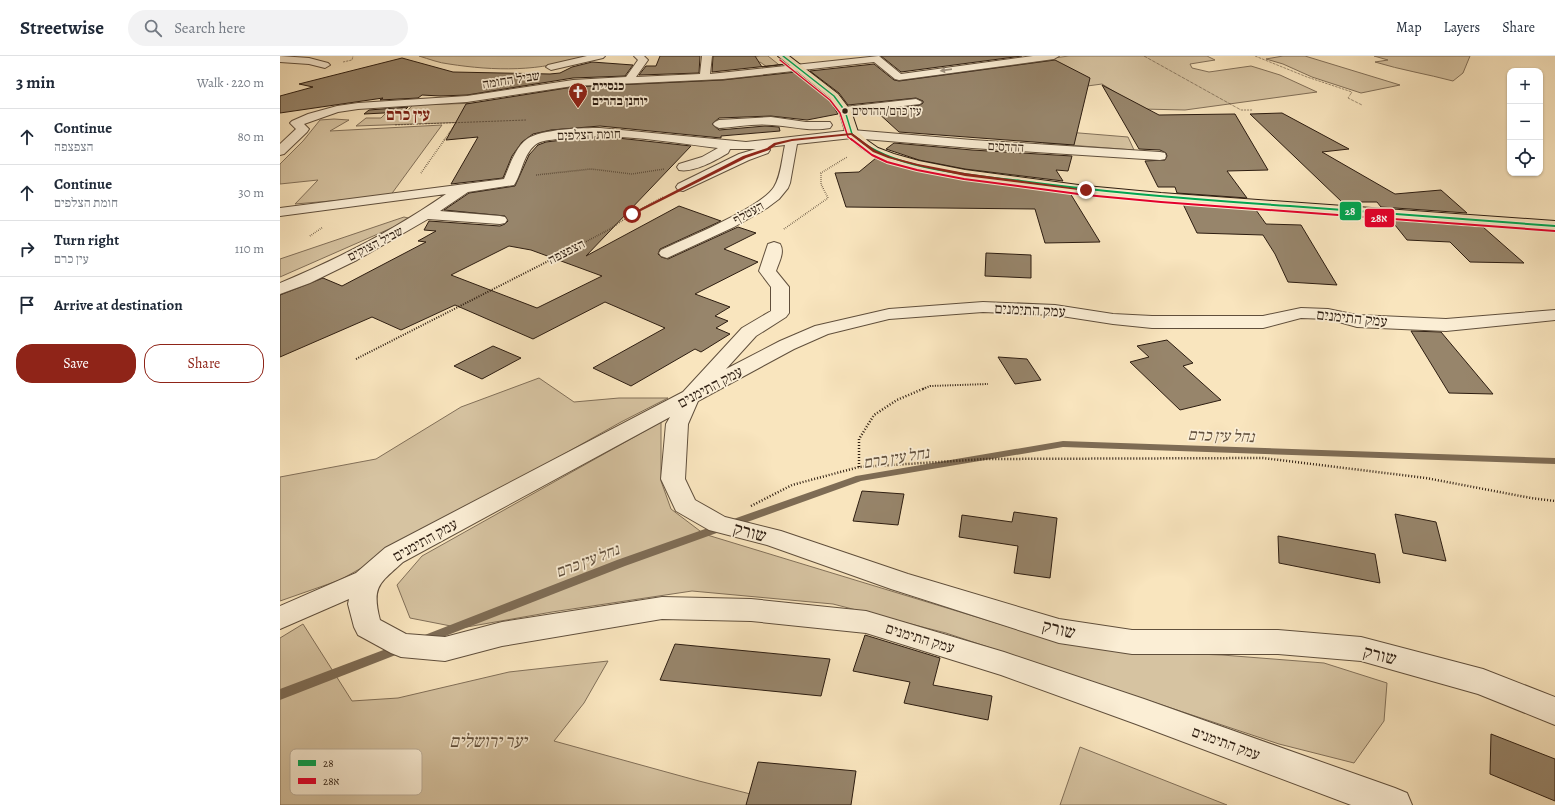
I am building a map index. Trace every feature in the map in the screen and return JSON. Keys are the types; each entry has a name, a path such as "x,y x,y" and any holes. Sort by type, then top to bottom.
{"main road":[{"path":"783,56 834,96 844,110 851,130 874,151 889,158 965,174 1161,197 1552,224"}],"street":[{"path":"551,67 600,56"},
{"path":"629,80 643,60 639,56"},
{"path":"705,77 707,56"},
{"path":"875,58 900,77 1054,56"},
{"name":"שביל החומה","path":"280,151 303,129 291,122 337,109 358,106 467,99 573,83 723,76 875,58"},
{"path":"280,60 309,61 325,66"},
{"path":"844,110 916,102"},
{"path":"719,124 771,121 851,130"},
{"name":"חומת הצלפים","path":"512,177 525,149 532,141 564,133 633,133 730,146 775,144 792,140 835,136 851,130"},
{"name":"ההדסים","path":"851,130 972,144 1160,156"},
{"name":"העטלף","path":"668,253 756,210 772,199 780,188 792,140"},
{"path":"683,187 744,157 768,149 775,144"},
{"path":"684,168 707,160 730,146"},
{"path":"280,212 510,182 512,177"},
{"name":"שביל הצוקים","path":"280,289 380,242 427,215 465,188"},
{"path":"427,215 500,220"},
{"path":"689,398 749,332 780,313 780,288 767,271 773,257 774,248"},
{"name":"עמק התימנים","path":"1396,805 1144,712 1019,669 866,622 751,610 662,608 502,634 446,649 401,645 368,627 362,604 366,580 394,555 787,345 822,330 888,314 983,307 1055,310 1113,319 1160,322 1263,322 1301,313 1328,314 1357,321 1446,325 1555,315"},
{"name":"שורק","path":"689,398 677,424 673,479 685,505 718,524 772,537 901,582 1060,632 1132,642 1278,642 1361,649 1483,682 1555,711"},
{"path":"280,618 366,580"}],"path":[{"path":"1144,56 1241,110 1253,110"},
{"path":"1255,56 1307,77 1352,92 1348,98 1362,106"},
{"path":"405,196 456,123"},
{"path":"774,248 776,234 828,198 821,184 821,173 851,155 835,151 845,144 835,136"},
{"path":"512,177 591,169 632,174 684,168"},
{"name":"הצפצפה","path":"356,359 610,229 632,214 683,187"},
{"path":"859,467 859,439 874,415 897,400 930,386 988,384"},
{"path":"718,524 792,485 859,467 986,459 1263,458 1426,478 1531,498 1555,500"}],"green space":[{"path":"419,56 584,56 551,65 517,69 500,69 445,63"},
{"path":"768,56 783,68 770,69 760,62 750,63 747,58"},
{"path":"1069,56 1207,56 1215,60 1190,64 1192,68 1209,72 1251,66 1280,75 1317,92 1185,110 1142,109 1102,84 1043,92 989,75 981,67"},
{"path":"1283,56 1305,56 1400,85 1361,93 1312,77 1283,64 1266,59"},
{"path":"1374,56 1470,56 1463,73 1453,81 1375,62 1388,60"},
{"path":"481,103 553,119 356,126 366,118 381,118 386,113 405,113 413,105"},
{"path":"320,120 349,120 330,131 442,125 390,196 295,204 318,180 280,184 280,164 303,141"},
{"path":"1055,131 1128,137 1134,150 1043,143"},
{"path":"404,217 412,219 280,277 280,259"},
{"path":"539,378 574,402 619,398 668,398 621,422 340,580 280,601 280,477 376,459 461,407"},
{"path":"661,422 661,481 671,509 704,534 1065,644 1144,652 1222,655 1324,663 1387,683 1384,721 1354,763 1279,744 946,633 833,604 692,591 552,612 461,628 410,618 397,585 422,556"},
{"name":"יער ירושלים","path":"303,624 352,701 398,698 509,672 608,661 584,703 554,741 699,781 794,805 280,805 280,638"},
{"path":"1080,747 1227,805 1060,805"}],"building":[{"path":"660,56 700,56 699,73 639,75 646,66 656,66"},
{"path":"713,56 755,56 762,67 712,72"},
{"path":"881,56 1022,56 901,72"},
{"path":"402,58 453,72 550,74 560,73 572,67 592,62 633,65 625,76 573,78 467,95 422,95 418,98 380,100 383,98 280,113 280,96 313,87 299,84"},
{"path":"1055,60 1090,78 1074,145 899,132 876,111 920,105 923,101 916,98 848,105 839,93 810,71 874,64 894,80 899,81"},
{"path":"796,72 829,99 838,114 807,120 771,116 719,118 712,124 719,130 765,126 779,127 780,131 721,136 721,138 600,126 551,130 533,134 522,142 512,156 503,178 451,184 478,137 446,140 466,104 573,87 723,80"},
{"path":"1102,85 1159,115 1235,114 1268,170 1227,171 1247,198 1177,193 1175,187 1158,187 1145,161 1165,160 1167,156 1166,153 1160,150 1139,149"},
{"path":"408,107 403,112 364,114 369,110"},
{"path":"1282,113 1349,149 1322,152 1395,194 1441,190 1467,213 1381,207 1377,202 1342,202 1250,114"},
{"path":"578,138 618,138 691,146 586,256 679,206 721,221 660,249 658,254 661,257 668,259 738,227 756,233 724,249 758,262 695,294 730,307 715,316 728,321 716,328 730,334 701,352 695,349 631,386 593,368 665,328 605,302 533,339 455,305 401,330 372,317 280,357 280,295 323,278 342,286 426,242 418,241 436,231 424,230 429,221 500,226 505,224 508,221 505,216 444,210 469,193 515,186 529,155 538,145 546,142","holes":["509,246 531,250 602,276 537,308 451,275"]},
{"path":"894,143 972,150 1072,156 1068,171 1056,170 1063,181 965,169 919,160 886,149"},
{"path":"876,158 918,170 965,179 1070,193 1100,242 1045,243 1035,209 846,207 835,173 859,172"},
{"path":"1183,204 1256,210 1266,224 1301,225 1337,285 1288,282 1275,254 1263,235 1197,233"},
{"path":"1391,220 1483,227 1524,263 1470,262 1450,242 1407,240"},
{"path":"986,253 1031,255 1031,278 985,276"},
{"path":"1411,331 1441,332 1493,394 1449,393"},
{"path":"1167,340 1193,363 1183,366 1221,400 1180,410 1130,362 1149,357 1137,346"},
{"path":"493,346 521,358 482,379 454,366"},
{"path":"998,357 1027,359 1041,380 1015,384"},
{"path":"862,491 904,494 898,525 853,521"},
{"path":"1014,512 1057,518 1050,578 1014,573 1018,546 959,537 962,515 1012,522"},
{"path":"1395,514 1436,522 1446,561 1403,553"},
{"path":"1278,536 1375,554 1380,583 1279,563"},
{"path":"865,635 940,658 933,685 992,696 988,720 904,703 910,682 853,671"},
{"path":"675,644 830,659 821,696 660,680"},
{"path":"1491,734 1555,759 1555,801 1490,774"},
{"path":"758,762 856,771 851,805 746,805"}],"waterway":[{"name":"נחל עין כרם","path":"421,641 621,563 859,478 1063,444 1555,461"},
{"name":"נחל עין כרם","path":"280,695 402,648"}],"transit line":[{"name":"28","path":"783,56 834,96 845,111 852,134 864,144 874,151 889,157 918,165 965,174 1086,190 1161,197 1555,226"},
{"name":"28א","path":"780,60 830,100 840,113 848,137 861,148 887,162 917,170 964,179 1086,195 1161,202 1555,231"}],"place":[{"name":"כנסיית יוחנן בהרים","path":"578,109"},
{"name":"עין כרם/ההדסים","path":"845,111"}],"district":[{"name":"עין כרם","path":"408,114"}],"route":[{"path":"632,214 744,157 768,149 776,145 775,144 792,140 852,134 874,151 889,158 918,165 965,174 1086,190"}]}
